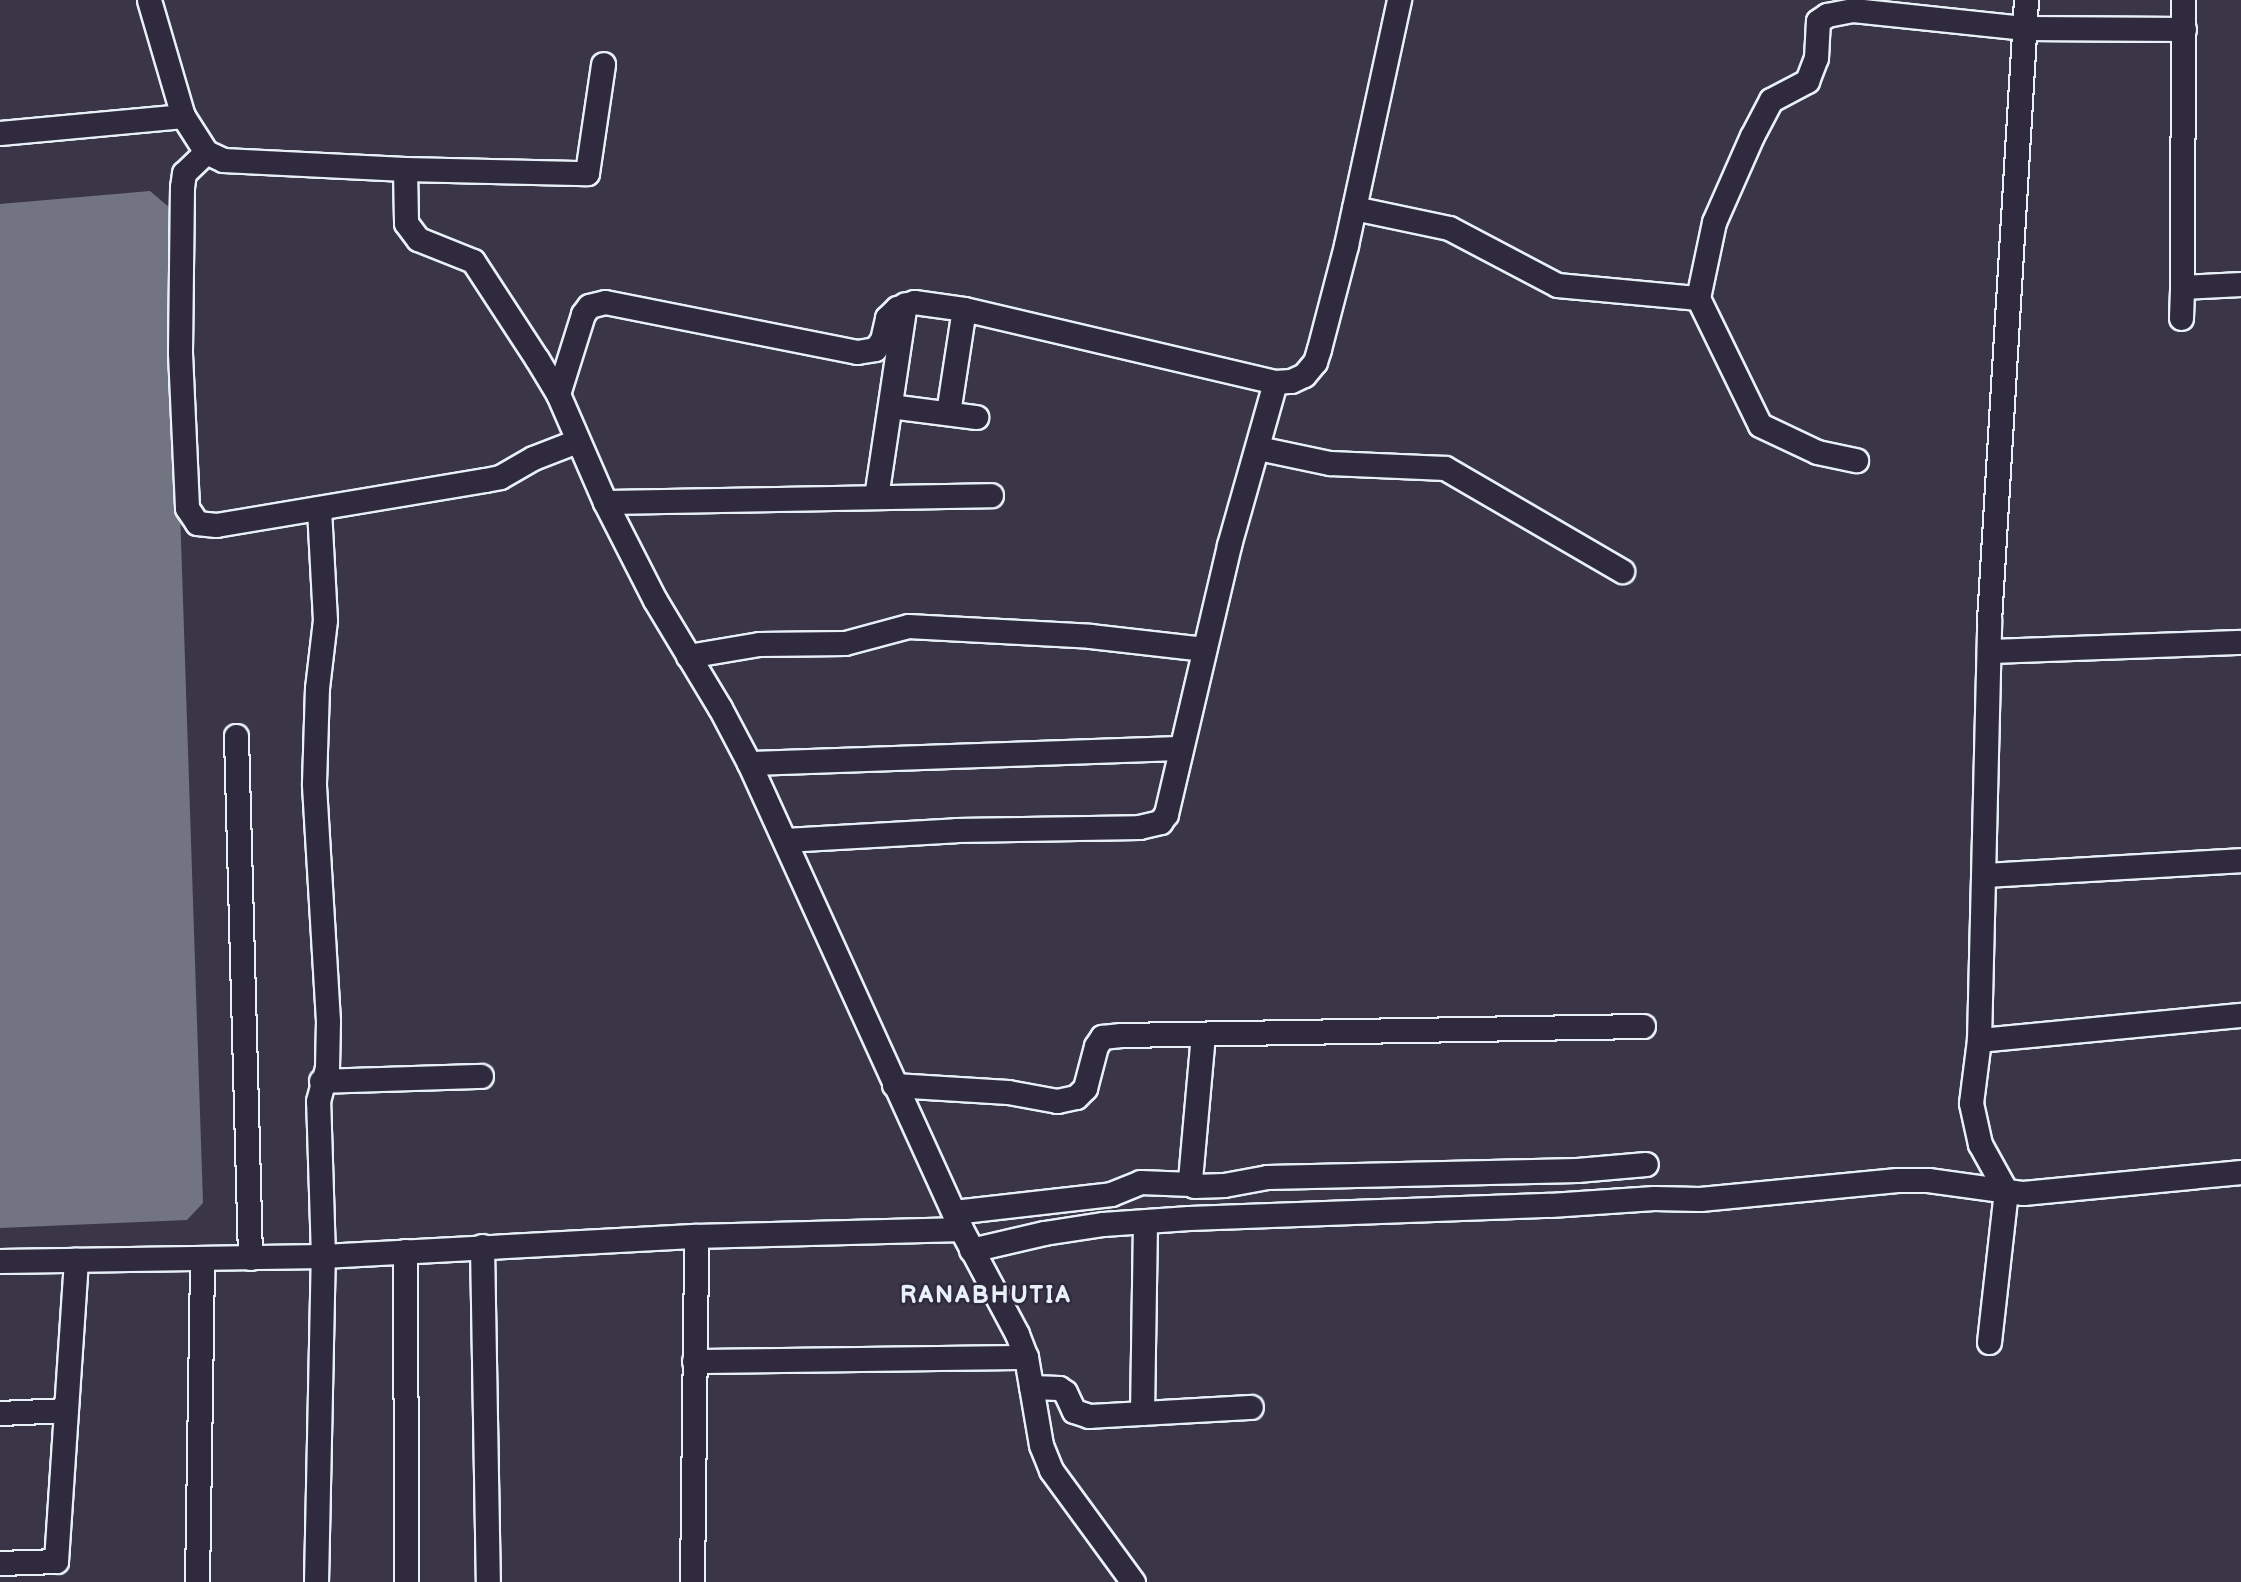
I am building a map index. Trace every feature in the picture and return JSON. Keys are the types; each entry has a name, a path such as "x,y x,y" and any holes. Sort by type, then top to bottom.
{"street":[{"path":"149,0 183,116 206,152 223,160 405,169 587,173 603,64"},
{"path":"558,394 583,314 595,303 621,305 857,352 875,349 882,340 887,318 905,304 914,302 964,309 1275,382 1291,381 1304,375 1315,362 1354,208 1399,0"},
{"path":"1989,1342 2006,1191 1980,1144 1971,1103 1979,1040 1989,651 2026,0"},
{"path":"2181,318 2183,0"},
{"path":"1856,460 1817,452 1760,425 1698,298 1714,222 1771,100 1807,81 1816,58 1818,11 1853,10 2025,28 2184,29"},
{"path":"0,134 183,116"},
{"path":"206,152 184,173 182,187 180,353 187,508 190,517 205,526 500,477 533,458 577,441"},
{"path":"405,169 406,223 418,239 473,261 485,276 558,394 605,502 655,600 749,763 957,1221 1017,1335 1026,1357 1041,1445 1051,1470 1133,1582"},
{"path":"1354,208 1449,228 1557,285 1698,298"},
{"path":"2182,287 2241,284"},
{"path":"876,497 905,304"},
{"path":"948,414 964,309"},
{"path":"785,840 956,830 1152,825 1166,814 1229,545 1275,382"},
{"path":"890,406 976,417"},
{"path":"1258,448 1289,457 1330,463 1445,468 1622,571"},
{"path":"605,502 991,495"},
{"path":"316,1582 323,1256 318,1101 321,1081 327,1068 328,1021 314,783 318,738 317,688 325,620 319,508"},
{"path":"688,656 759,645 845,643 908,626 1090,636 1204,649"},
{"path":"1989,651 2239,642"},
{"path":"236,736 250,1258"},
{"path":"749,763 1181,748"},
{"path":"1984,876 2241,860"},
{"path":"1979,1040 2241,1015"},
{"path":"894,1085 1008,1092 1058,1101 1076,1097 1085,1088 1096,1046 1102,1037 1643,1026"},
{"path":"1191,1184 1203,1034"},
{"path":"321,1081 481,1076"},
{"path":"0,1261 323,1256 957,1221 1111,1194 1140,1182 1191,1184 1198,1187 1267,1177 1577,1170 1646,1164"},
{"path":"971,1250 1044,1233 1145,1222 1654,1198 1700,1199 1897,1180 1928,1180 2023,1193 2241,1172"},
{"path":"1142,1413 1145,1222"},
{"path":"692,1582 696,1236"},
{"path":"482,1246 488,1582"},
{"path":"405,1251 406,1582"},
{"path":"197,1582 202,1259"},
{"path":"0,1563 56,1561 76,1260"},
{"path":"694,1361 1026,1357"},
{"path":"1031,1387 1059,1388 1065,1392 1074,1411 1079,1415 1251,1406"},
{"path":"0,1413 66,1409"}],"water":[{"path":"150,191 170,208 203,1203 187,1220 0,1228 0,204"}],"district":[{"name":"RANABHUTIA","path":"986,1296"}]}
